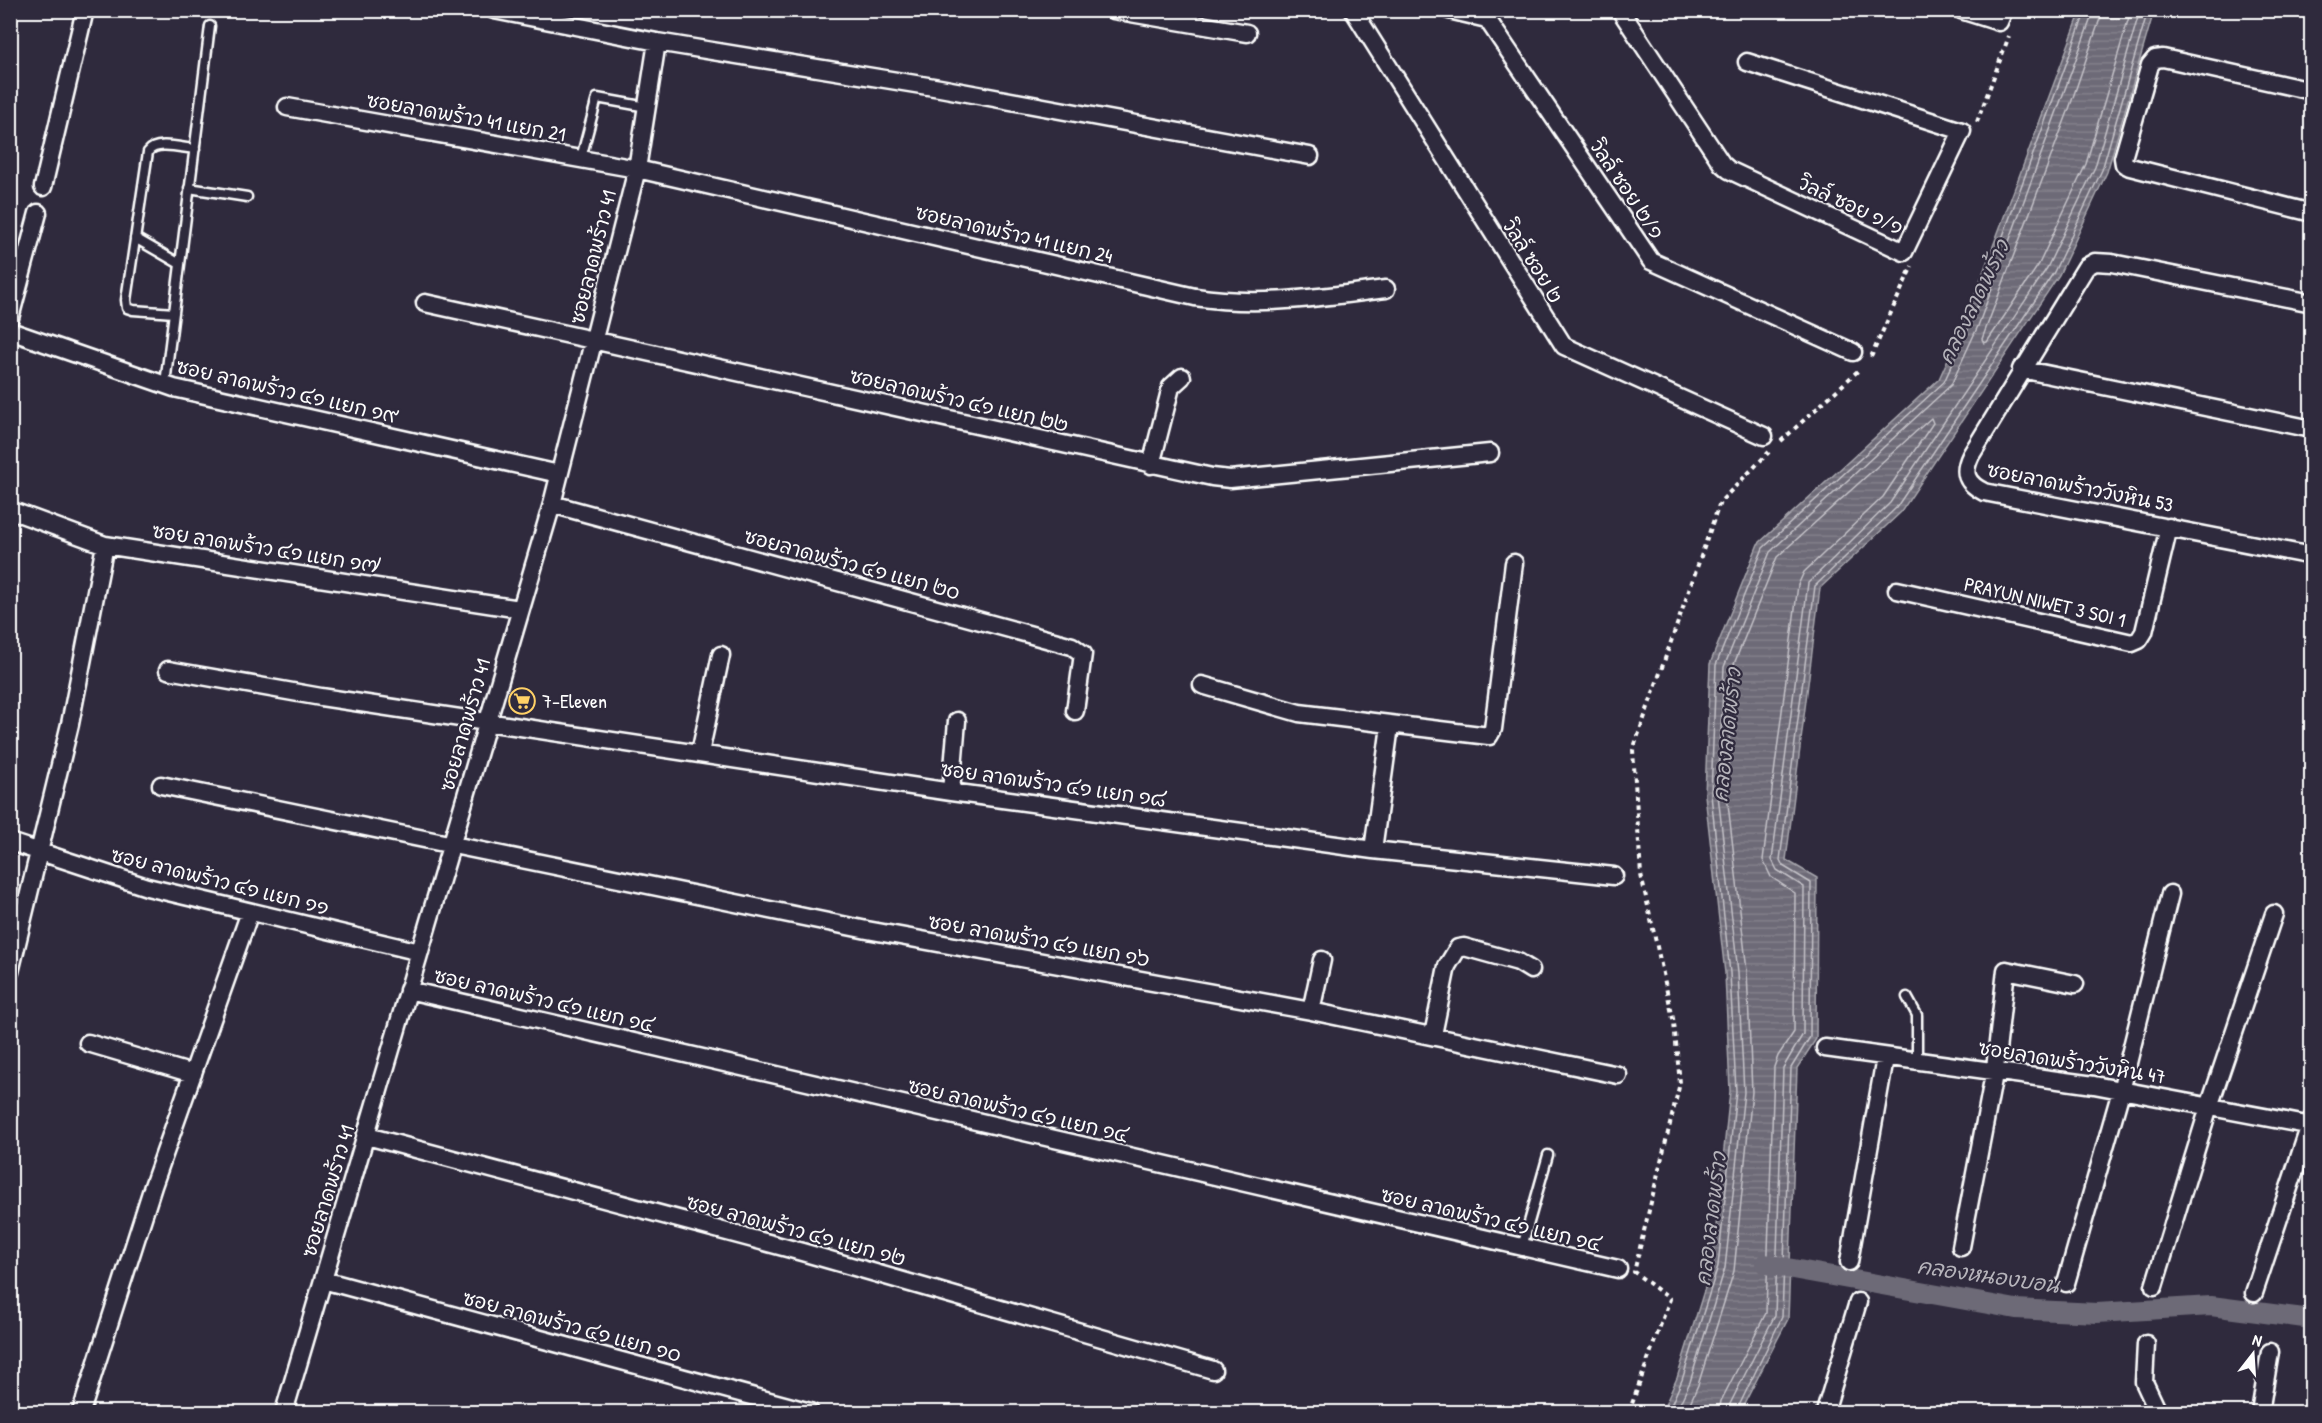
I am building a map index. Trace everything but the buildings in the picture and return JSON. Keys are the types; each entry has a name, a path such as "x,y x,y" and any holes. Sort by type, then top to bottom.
{"street":[{"path":"43,187 85,10"},
{"path":"494,10 518,12 657,42 940,88 1310,156"},
{"path":"1113,10 1247,33"},
{"name":"วิลล์ ซอย ๒","path":"1353,10 1564,346 1764,436"},
{"name":"วิลล์ ซอย ๒/๑","path":"1449,10 1491,15 1651,261 1852,352"},
{"name":"วิลล์ ซอย ๑/๑","path":"1620,10 1722,164 1729,170 1904,252 1962,131 1747,62"},
{"path":"1961,10 1999,22 2004,10"},
{"name":"ซอยลาดพร้าว 41","path":"284,1413 552,504 637,169 657,42"},
{"path":"2312,91 2163,58 2155,59 2150,65 2126,163 2312,213"},
{"name":"ซอยลาดพร้าว 41 แยก 21","path":"287,107 637,169"},
{"name":"ซอยลาดพร้าว 41 แยก 24","path":"637,169 1195,297 1234,303 1279,302 1386,289"},
{"path":"10,318 38,213"},
{"name":"ซอยลาดพร้าววังหิน 53","path":"2312,303 2112,263 2095,262 2086,267 2021,369 1966,464 1966,480 1971,486 1984,492 2312,556"},
{"name":"ซอยลาดพร้าว ๔๑ แยก ๒๒","path":"425,303 1151,465 1230,479 1490,453"},
{"name":"ซอย ลาดพร้าว ๔๑ แยก ๑๙","path":"10,332 165,384 559,474"},
{"path":"2021,369 2312,429"},
{"path":"1151,465 1171,387 1182,377"},
{"name":"ซอยลาดพร้าว ๔๑ แยก ๒๐","path":"552,504 1072,646 1083,654 1075,711"},
{"name":"ซอย ลาดพร้าว ๔๑ แยก ๑๗","path":"10,510 105,545 520,609"},
{"name":"PRAYUN NIWET 3 SOI 1","path":"1898,590 2132,643 2139,640 2144,632 2169,527"},
{"path":"10,972 41,853 70,724 105,545"},
{"path":"1202,685 1299,714 1485,737 1491,735 1514,563"},
{"path":"700,753 721,655"},
{"name":"ซอย ลาดพร้าว ๔๑ แยก ๑๘","path":"168,670 488,722 951,792 1373,850 1614,876"},
{"path":"951,792 957,721"},
{"path":"1373,850 1390,726"},
{"name":"ซอย ลาดพร้าว ๔๑ แยก ๑๖","path":"160,785 867,930 1311,1011 1618,1075"},
{"name":"ซอย ลาดพร้าว ๔๑ แยก ๑๑","path":"10,843 147,887 420,952"},
{"path":"2066,1283 2121,1091 2170,894"},
{"path":"81,1413 153,1186 250,912"},
{"path":"2154,1286 2209,1107 2274,914"},
{"path":"1433,1035 1447,966 1458,948 1464,947 1518,962 1531,970"},
{"path":"1311,1011 1322,960"},
{"path":"1961,1247 1995,1069 2006,970 2075,984"},
{"name":"ซอย ลาดพร้าว ๔๑ แยก ๑๔","path":"408,990 1618,1269"},
{"path":"88,1043 193,1074"},
{"name":"ซอยลาดพร้าววังหิน 47","path":"1825,1048 1885,1058 1995,1069 2311,1124"},
{"path":"1849,1262 1885,1058"},
{"path":"2254,1293 2311,1124"},
{"name":"ซอย ลาดพร้าว ๔๑ แยก ๑๒","path":"367,1136 802,1252 1213,1370"},
{"name":"ซอย ลาดพร้าว ๔๑ แยก ๑๐","path":"323,1280 810,1413"},
{"path":"1825,1413 1858,1302"},
{"path":"2146,1344 2144,1382 2158,1413"},
{"path":"2260,1413 2270,1352"}],"lane":[{"path":"165,384 210,26"},
{"path":"581,158 597,98 647,108"},
{"path":"174,313 127,308 135,238 149,149 158,145 195,149"},
{"path":"189,188 247,197"},
{"path":"135,238 180,264"},
{"path":"1907,997 1917,1016 1917,1061"},
{"path":"1522,1248 1548,1155"}],"path":[{"path":"1870,360 1912,267"},
{"path":"1629,1413 1670,1299 1634,1272 1680,1083 1674,1023 1641,875 1633,750 1720,502 1772,449 1861,368"}],"water":[{"name":"คลองลาดพร้าว","path":"2081,11 2154,11 2107,172 2059,275 1901,512 1820,588 1786,860 1817,878 1816,1039 1797,1068 1788,1319 1740,1412 1662,1412 1677,1378 1712,1265 1730,1091 1725,973 1705,795 1710,664 1758,544 1939,379 1965,321"}],"waterway":[{"name":"คลองหนองบอน","path":"1765,1264 2016,1309 2097,1313 2211,1306 2312,1319"}],"place":[{"name":"7-Eleven","path":"522,701"}]}
